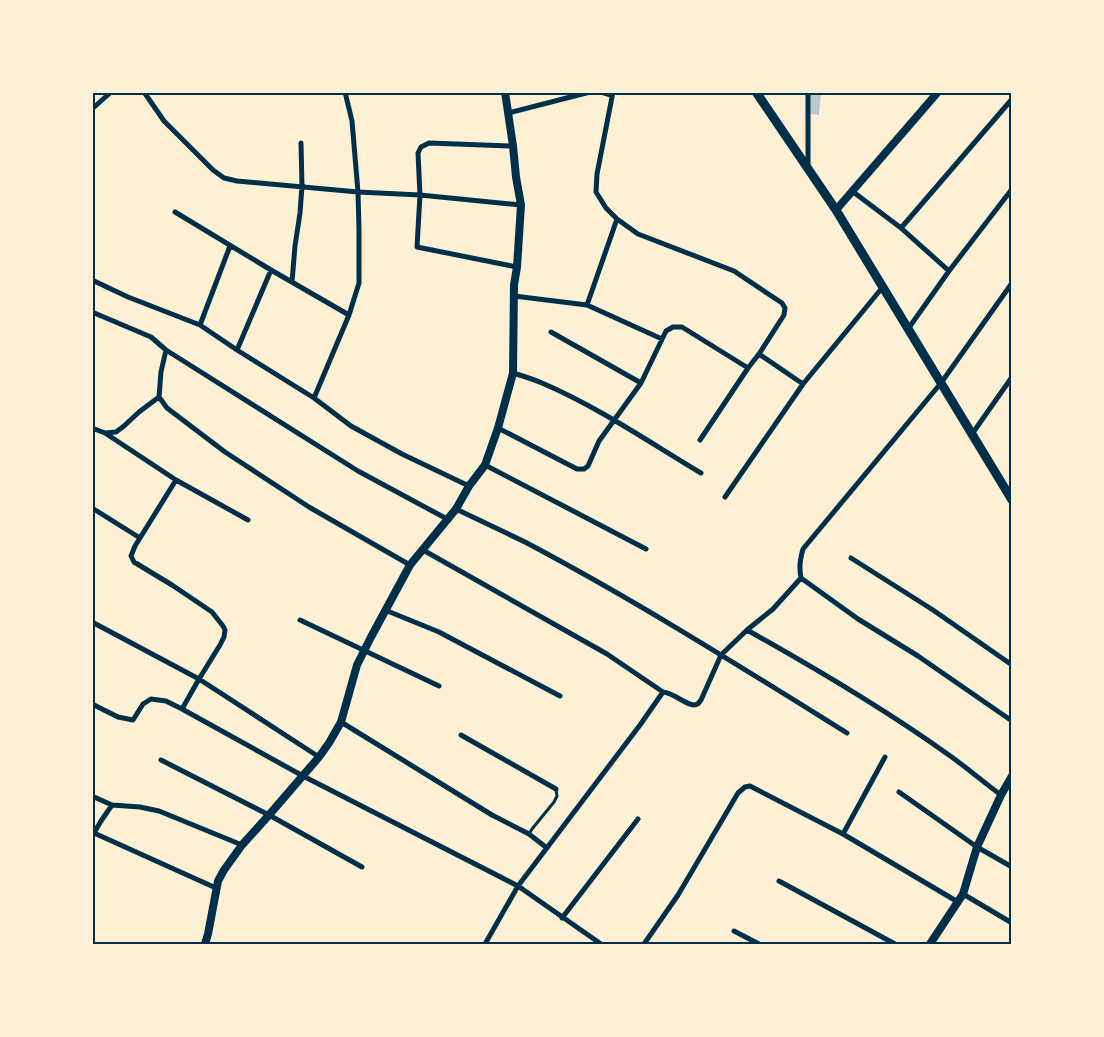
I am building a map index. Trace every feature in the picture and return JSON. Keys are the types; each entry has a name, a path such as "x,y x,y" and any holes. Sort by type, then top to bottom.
{"main road":[{"path":"756,92 836,210 1012,500"}],"street":[{"path":"92,109 111,92"},
{"path":"144,92 164,121 213,170 224,178 237,181 521,205"},
{"path":"314,398 349,314 359,284 358,192 352,121 344,92"},
{"path":"204,944 208,934 216,888 224,870 242,845 303,776 329,743 341,722 357,664 410,565 448,520 469,486 485,465 498,428 513,373 514,285 521,205 505,92"},
{"path":"508,113 590,92"},
{"path":"601,92 612,94 597,174 596,192 606,208 617,219 638,234 734,272 782,303 785,308 784,315 759,354 700,440"},
{"path":"808,92 808,168"},
{"path":"836,210 938,92"},
{"path":"901,228 1012,99"},
{"path":"292,282 302,186 301,143"},
{"path":"513,146 429,143 421,147 418,153 420,195 417,247 517,267"},
{"path":"908,329 949,271 1012,189"},
{"path":"852,192 901,228 949,271"},
{"path":"175,212 230,246 349,314"},
{"path":"587,305 617,219"},
{"path":"200,325 230,246"},
{"path":"237,350 271,270"},
{"path":"92,280 128,297 200,325 314,398 351,426 402,454 469,486"},
{"path":"1012,283 941,383 803,549 800,562 801,578 858,619 918,656 1012,721"},
{"path":"725,497 803,384 882,288"},
{"path":"514,296 587,305 662,338"},
{"path":"92,312 151,337 166,350 358,471 448,520"},
{"path":"498,428 577,469 584,469 588,466 599,441 642,383 662,338 673,327 682,327 748,368"},
{"path":"551,332 642,383"},
{"path":"166,350 161,372 159,397 167,408 225,452 309,507 410,565"},
{"path":"759,354 803,384"},
{"path":"513,373 549,386 614,420 701,473"},
{"path":"972,434 1012,378"},
{"path":"105,433 116,432 159,397"},
{"path":"92,428 105,433 176,480 248,520"},
{"path":"485,465 646,549"},
{"path":"176,480 130,556 134,562 212,612 225,630 224,637 182,709"},
{"path":"92,508 140,538"},
{"path":"456,509 586,575 847,733"},
{"path":"423,550 607,654 663,692 669,692 694,705 698,704 701,700 721,655 773,609 801,578"},
{"path":"851,558 934,610 1012,665"},
{"path":"385,610 439,632 560,696"},
{"path":"300,620 439,686"},
{"path":"92,622 199,679 319,757"},
{"path":"747,630 881,710 946,753 1001,795"},
{"path":"485,944 518,886 631,738 663,692"},
{"path":"92,704 118,717 133,720 143,704 151,698 166,701 303,776 518,886 601,944"},
{"path":"341,722 492,815 529,834 547,848"},
{"path":"461,735 556,789"},
{"path":"843,834 885,757"},
{"path":"161,760 269,815 362,867"},
{"path":"930,944 963,894 977,847 1012,776"},
{"path":"644,944 678,895 738,793 745,787 750,786 843,834 958,902"},
{"path":"899,792 977,847 1012,867"},
{"path":"92,796 112,805 140,807 159,811 242,845"},
{"path":"112,805 93,834 216,888"},
{"path":"562,918 638,819"},
{"path":"779,882 895,944"},
{"path":"963,894 1012,923"},
{"path":"734,931 759,944"}],"lane":[{"path":"529,834 554,802 557,796 556,789"}],"shaded area":[{"path":"810,93 821,93 819,115 810,114"}]}
